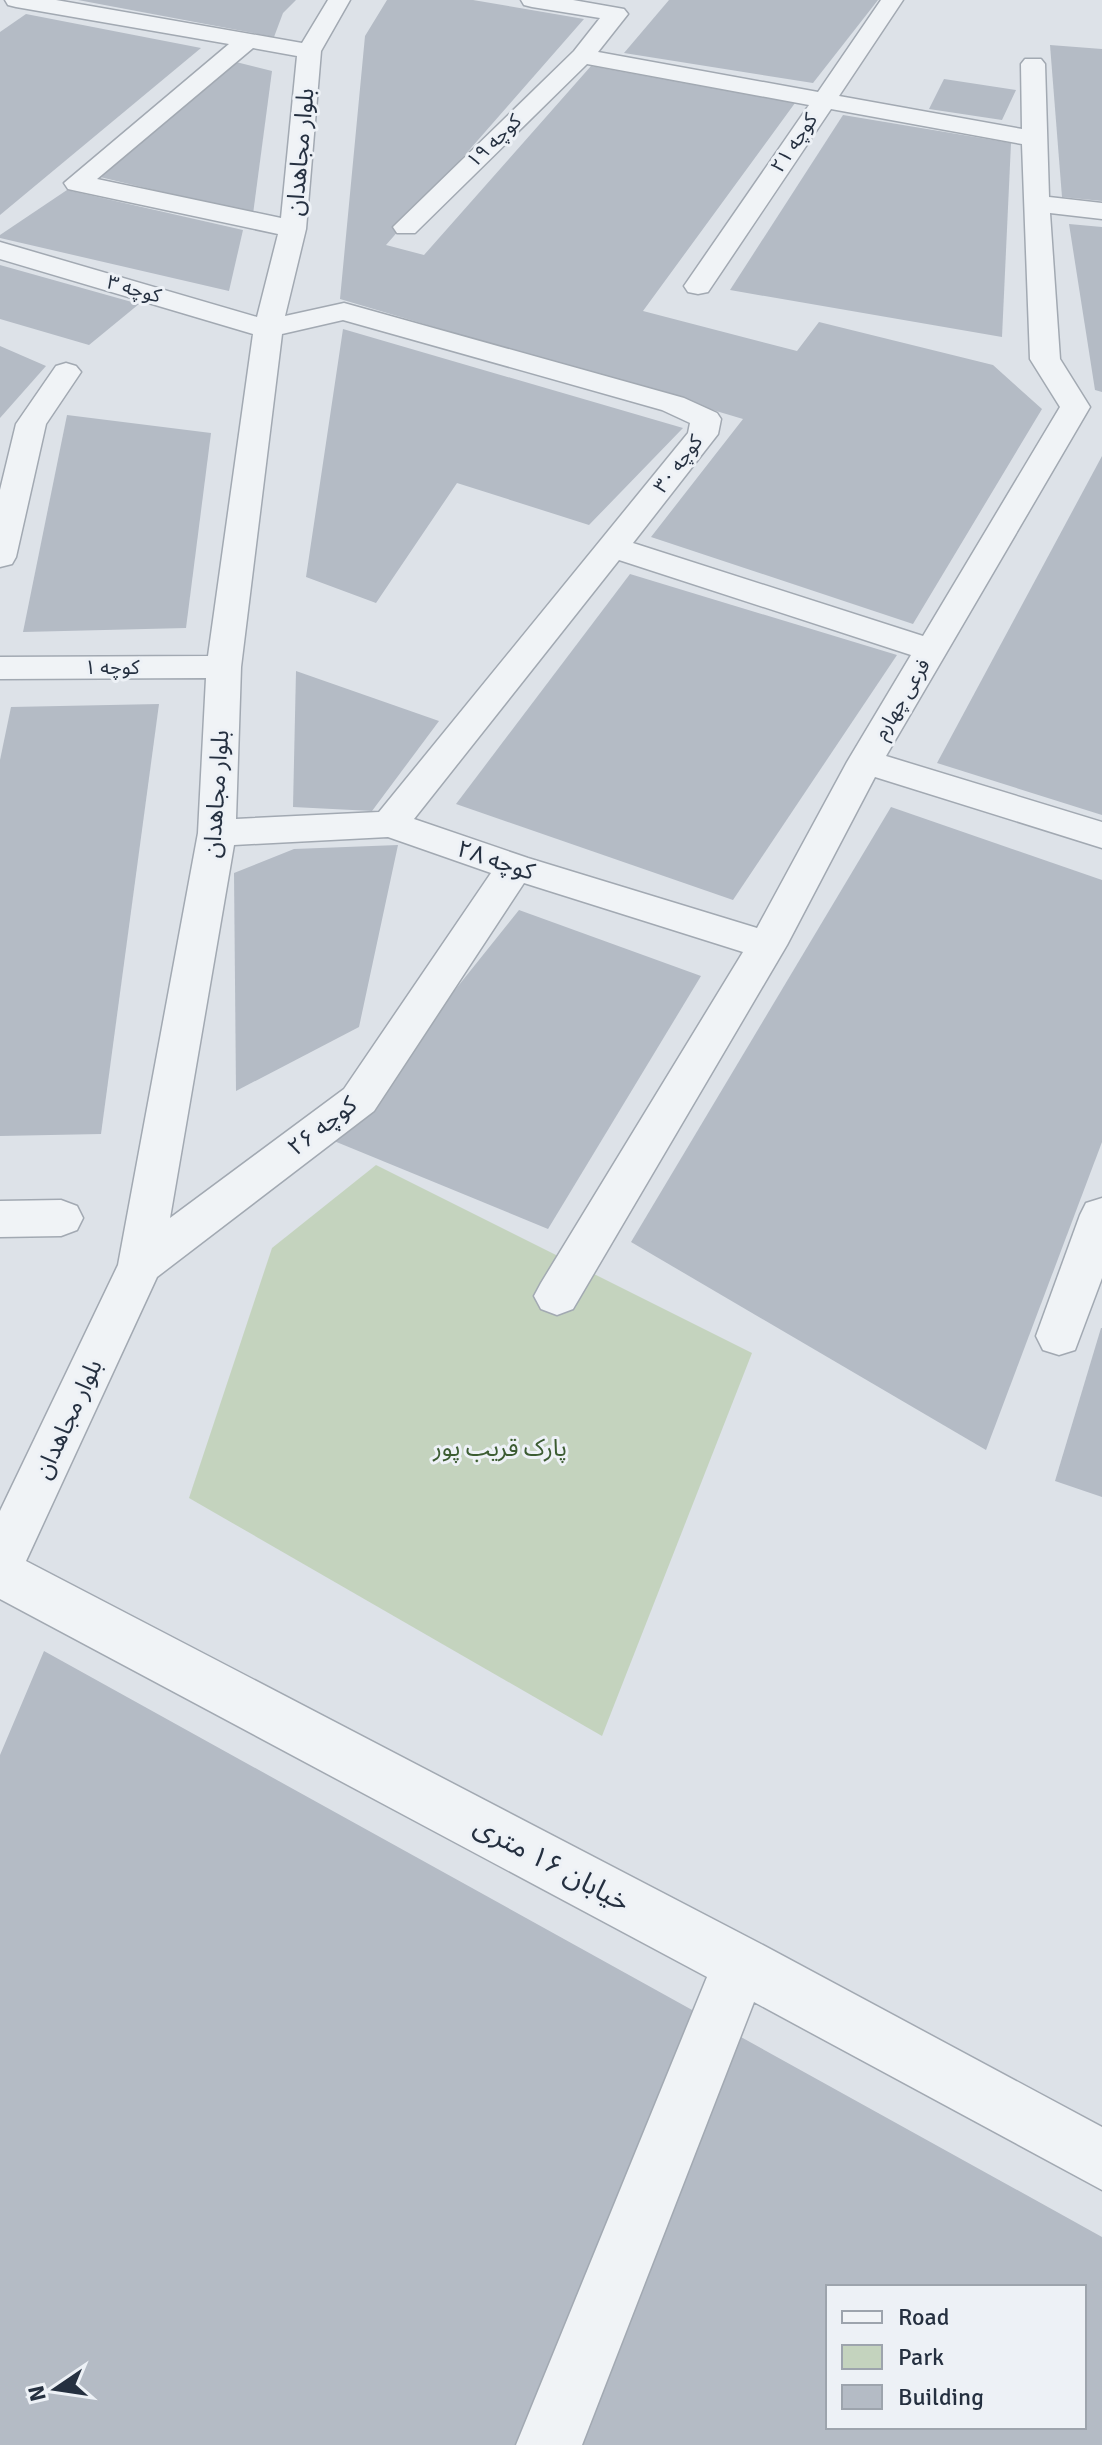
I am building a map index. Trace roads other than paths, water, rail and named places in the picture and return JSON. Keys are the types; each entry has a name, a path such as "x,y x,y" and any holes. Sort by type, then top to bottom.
{"street":[{"name":"بلوار مجاهدان","path":"0,1564 140,1265 217,833 224,667 268,329 293,229 309,51 339,0"},
{"path":"532,0 620,7"},
{"name":"کوچه ۲۱","path":"698,286 892,0"},
{"path":"23,5 309,51"},
{"name":"کوچه ۱۹","path":"406,227 582,56 620,7"},
{"path":"246,42 77,183 293,229"},
{"path":"582,56 1036,139"},
{"name":"فرعی چهارم","path":"557,1296 767,945 865,762 931,650 1088,409 1045,359 1036,204 1033,64"},
{"path":"1036,204 1102,211"},
{"name":"کوچه ۳","path":"0,250 268,329"},
{"name":"کوچه ۳۰","path":"268,329 344,311 673,404 706,419 703,434 390,824"},
{"path":"0,557 31,424 66,372"},
{"path":"612,547 931,650"},
{"name":"کوچه ۱","path":"0,668 224,667"},
{"path":"865,762 1102,835"},
{"name":"کوچه ۲۸","path":"217,833 390,824 515,867 767,945"},
{"name":"کوچه ۲۶","path":"140,1265 359,1100 515,867"},
{"path":"1059,1336 1102,1215"},
{"path":"0,1219 61,1218"},
{"name":"خیابان ۱۶ متری","path":"0,1573 741,1964 1102,2160"},
{"path":"549,2445 741,1964"}],"park label":[{"name":"پارک قریب پور","path":"500,1448"}]}
